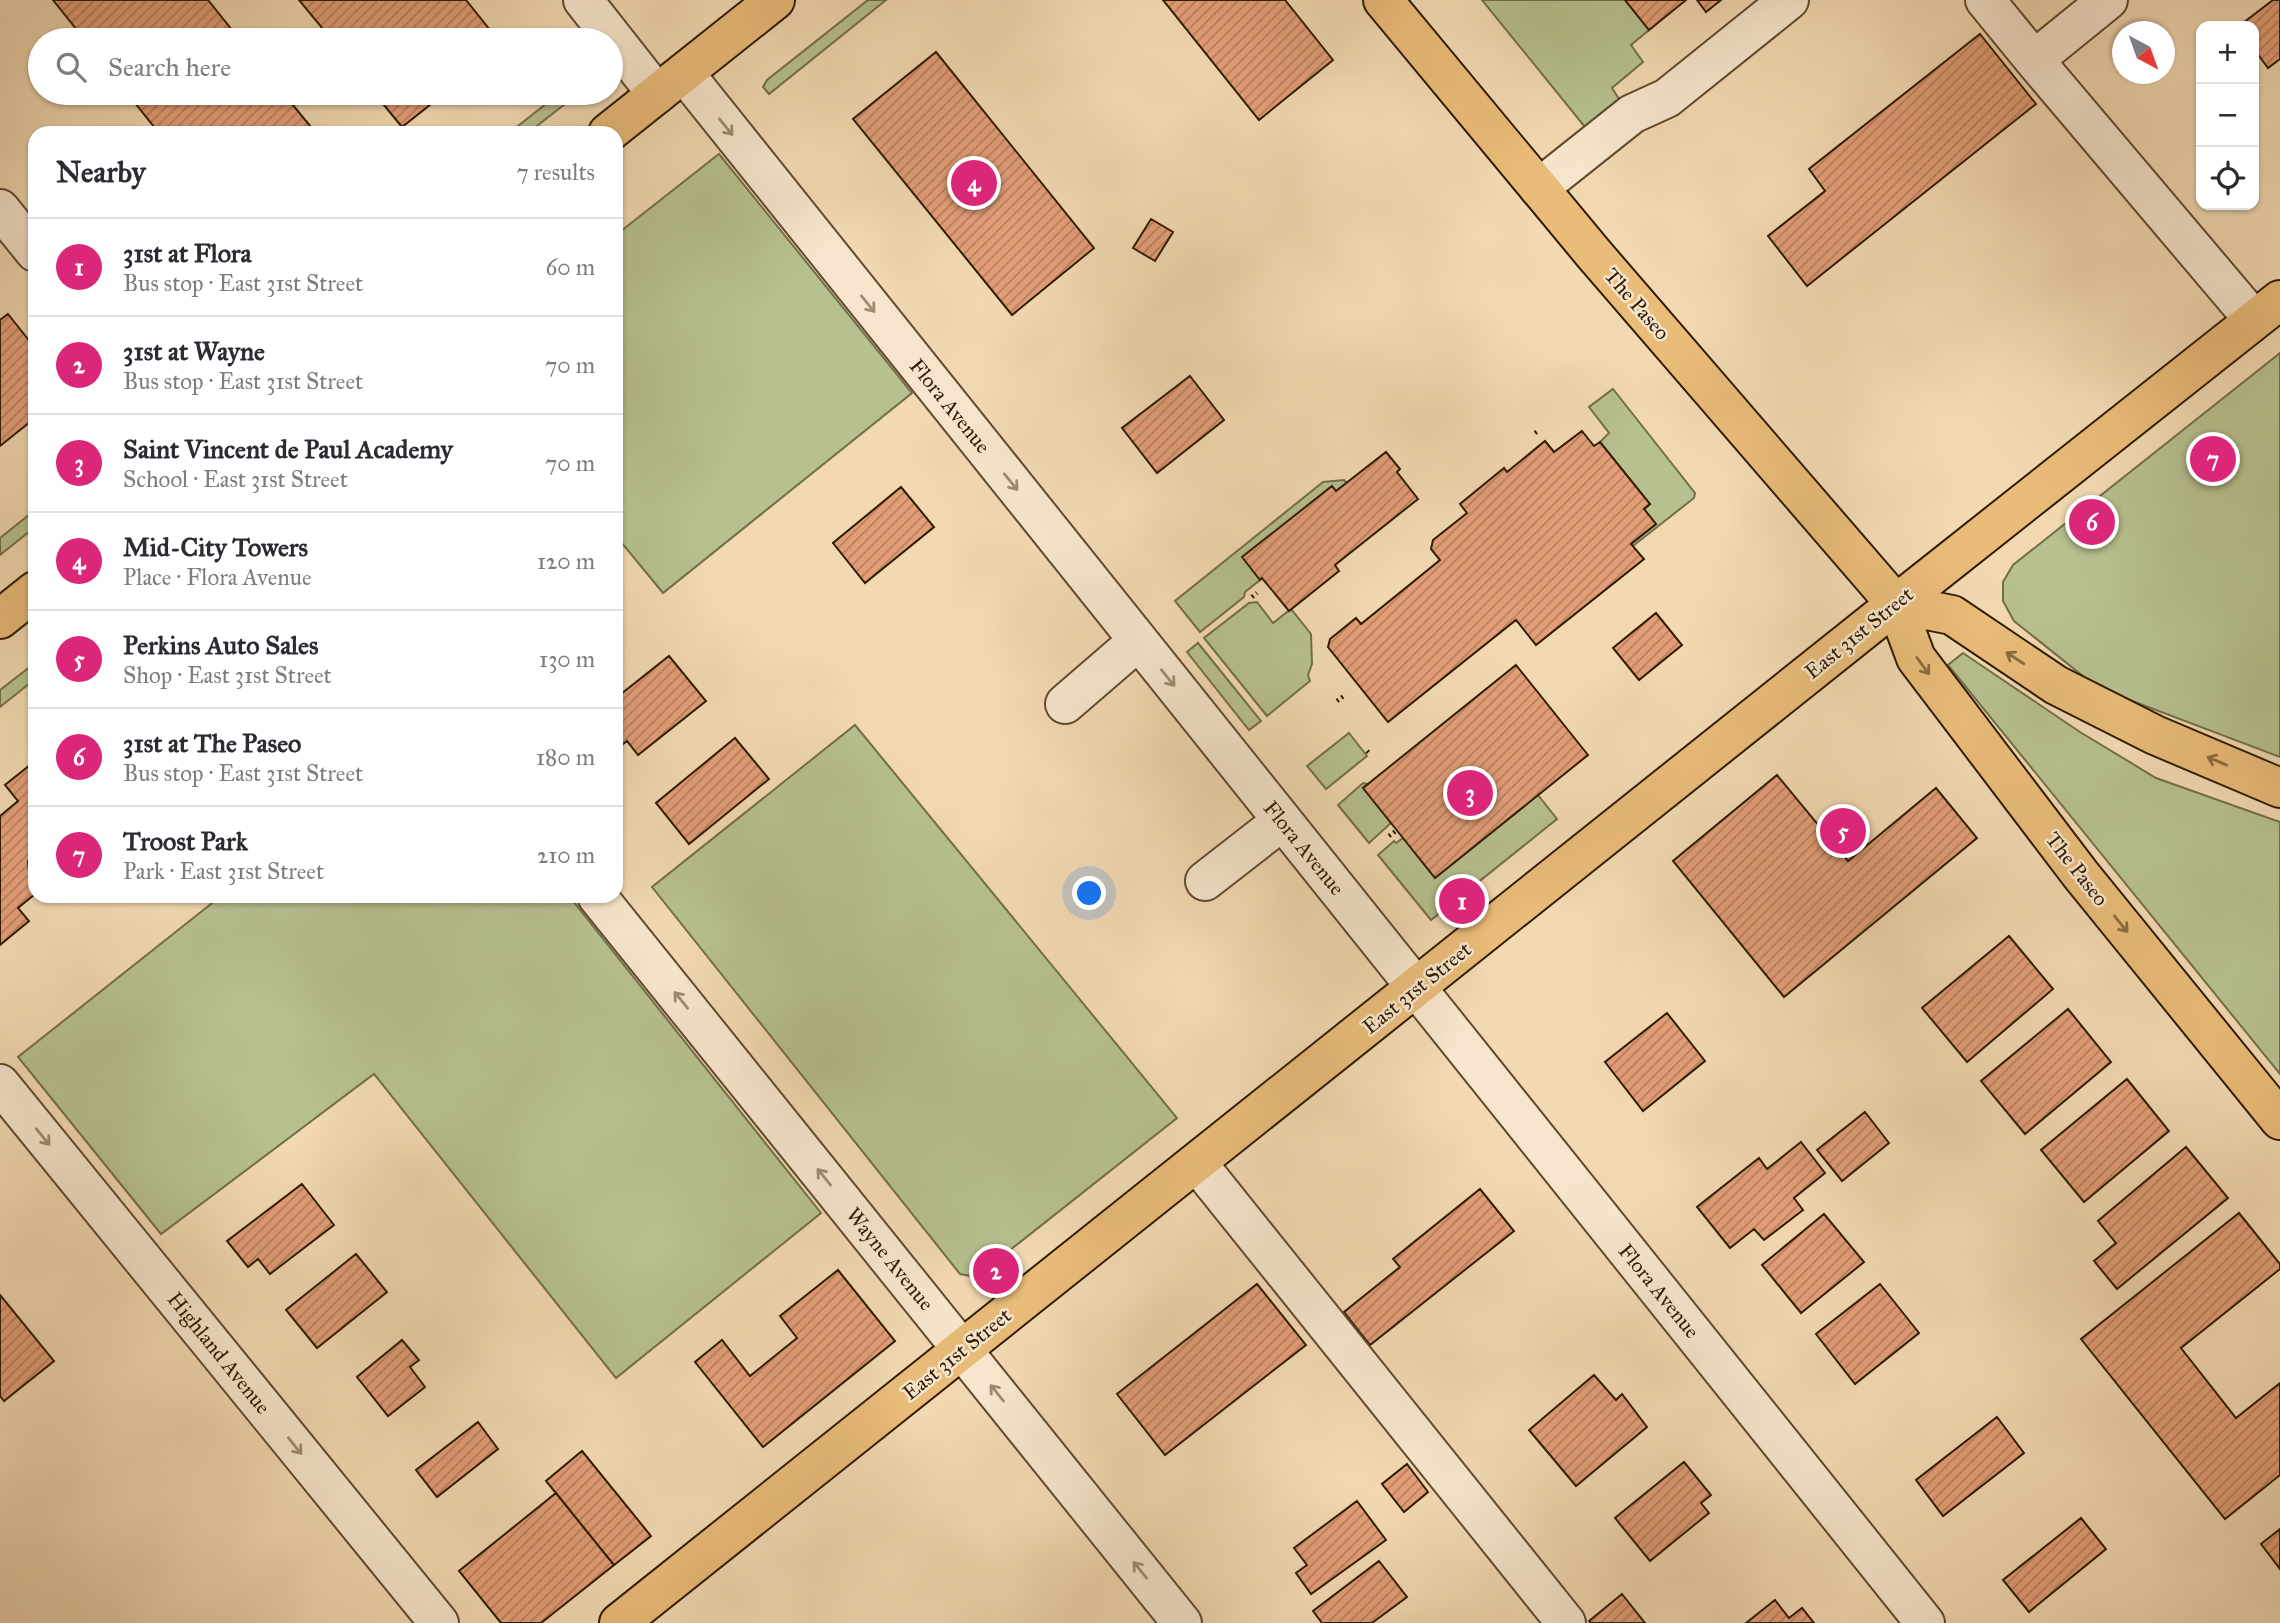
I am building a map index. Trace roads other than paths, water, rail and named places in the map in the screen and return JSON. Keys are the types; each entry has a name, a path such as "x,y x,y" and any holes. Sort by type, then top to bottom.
{"main road":[{"path":"617,126 775,0"},
{"name":"The Paseo","path":"1383,0 1539,188 1896,604 1916,658 2081,874 2280,1120"},
{"name":"East 31st Street","path":"619,1623 2267,310"},
{"path":"0,619 28,597"},
{"path":"1896,604 1952,615 2056,685 2155,735 2280,788"}],"street":[{"name":"Flora Avenue","path":"583,0 612,28"},
{"path":"1539,188 1632,114 1667,98 1789,0"},
{"path":"1985,0 2034,60 2267,310"},
{"path":"2034,60 2108,0"},
{"name":"Flora Avenue","path":"623,38 670,83 1138,641 1925,1623"},
{"path":"0,209 28,243"},
{"path":"1065,704 1138,641"},
{"path":"1205,881 1282,821"},
{"name":"Wayne Avenue","path":"603,903 1182,1623"},
{"name":"Highland Avenue","path":"0,1084 439,1623"},
{"path":"1197,1163 1566,1623"}],"place":[{"name":"Mid-City Towers","path":"974,183"},
{"name":"Troost Park","path":"2213,459"},
{"name":"31st at The Paseo","path":"2092,522"},
{"name":"Saint Vincent de Paul Academy","path":"1470,793"},
{"name":"Perkins Auto Sales","path":"1843,831"},
{"name":"31st at Flora","path":"1462,901"},
{"name":"31st at Wayne","path":"996,1271"}]}
